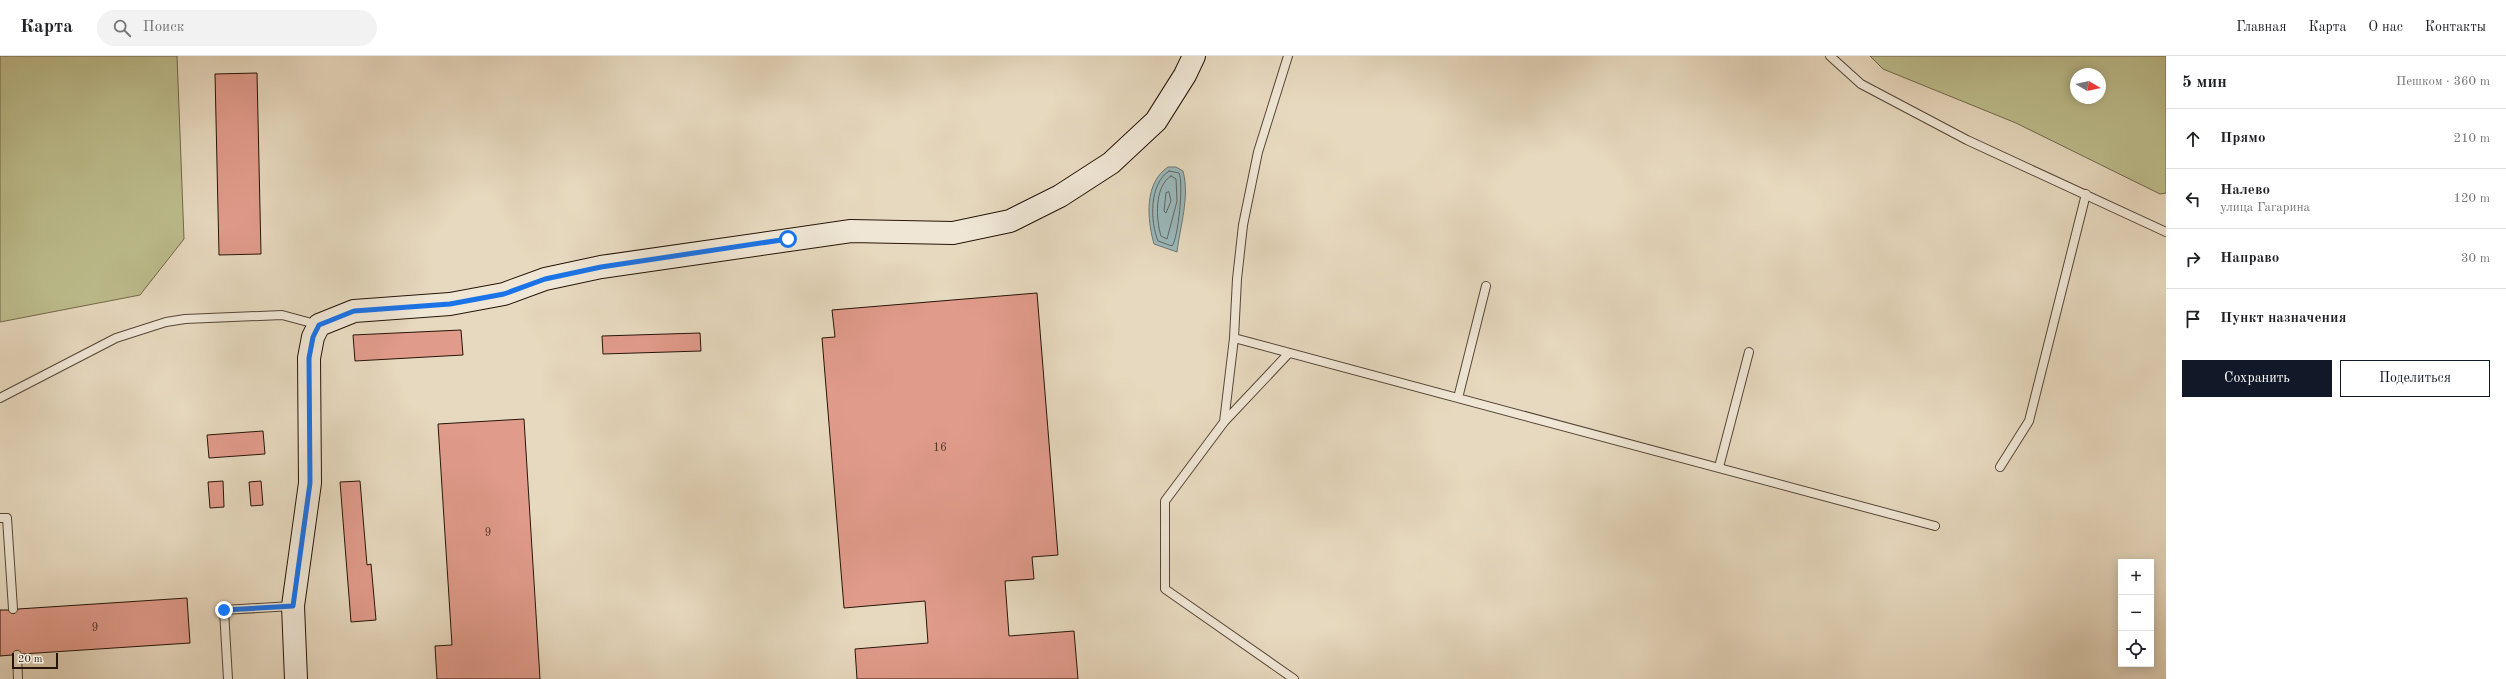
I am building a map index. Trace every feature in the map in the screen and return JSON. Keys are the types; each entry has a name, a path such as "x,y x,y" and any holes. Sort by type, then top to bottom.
{"street":[{"path":"296,679 293,606 310,483 309,358 313,337 319,325 354,311 450,304 504,294 545,279 601,267 851,231 952,233 1010,221 1060,196 1111,163 1156,121 1185,75 1194,56"}],"lane":[{"path":"1224,422 1234,338 1237,279 1248,203 1258,152 1288,56"},
{"path":"1830,56 1861,84 1967,140 2166,232"},
{"path":"2000,466 2030,421 2086,194"},
{"path":"1458,398 1486,286"},
{"path":"0,398 116,338 166,322 185,319 282,315 319,325"},
{"path":"1234,338 1935,526"},
{"path":"1719,467 1748,352"},
{"path":"1289,353 1224,422 1165,500 1165,590 1294,679"},
{"path":"0,518 7,518 13,609"},
{"path":"228,679 224,610 293,606"},
{"path":"17,655 18,679"}],"green space":[{"path":"0,56 177,56 184,239 140,295 0,322"},
{"path":"1870,56 2166,56 2166,193 2160,194 2016,123 1883,69"}],"water":[{"path":"1168,167 1176,167 1183,171 1185,181 1184,212 1177,252 1154,244 1150,224 1149,202 1151,192 1160,174"}],"building":[{"path":"257,73 261,254 219,255 215,74"},
{"path":"1037,293 1058,555 1032,557 1034,579 1005,581 1009,636 1074,631 1078,679 857,679 855,649 928,643 925,601 844,608 822,338 835,337 832,310"},
{"path":"461,330 463,355 355,361 353,335"},
{"path":"700,333 701,351 603,354 602,336"},
{"path":"524,419 540,679 437,679 435,646 452,645 438,424"},
{"path":"263,431 265,454 209,458 207,435"},
{"path":"223,481 224,507 210,508 208,482"},
{"path":"261,481 263,505 251,506 249,482"},
{"path":"360,481 367,565 371,564 376,620 351,622 340,482"},
{"path":"187,598 190,643 22,654 16,650 12,655 0,656 0,610 8,610 14,614 18,609"}],"route":[{"path":"224,610 293,606 303,548 310,483 308,396 309,358 313,337 319,325 333,318 354,311 450,304 504,294 545,279 601,267 788,239"}]}
